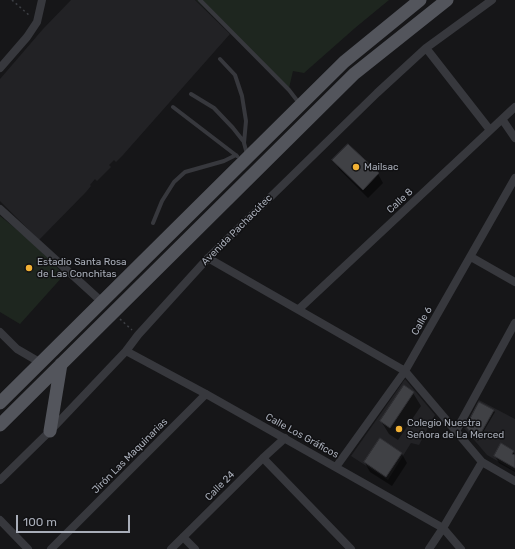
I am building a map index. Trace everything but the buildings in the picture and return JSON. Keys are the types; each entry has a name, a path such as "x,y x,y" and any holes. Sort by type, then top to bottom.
{"main road":[{"path":"0,425 354,74 448,0"},
{"path":"0,403 102,302 242,158 361,48 417,2 424,18"},
{"path":"50,431 61,364"}],"street":[{"path":"0,68 27,38 37,22 42,0"},
{"name":"Avenida Pachacútec","path":"0,480 50,431 126,351 138,335 208,258 377,93 426,48 492,0"},
{"path":"426,48 490,130"},
{"name":"Calle 8","path":"299,309 515,107"},
{"path":"502,119 515,138"},
{"name":"Calle 6","path":"336,467 405,371 515,178"},
{"path":"0,209 102,302"},
{"path":"208,258 405,371 482,462 515,481"},
{"path":"470,258 515,282"},
{"path":"456,431 515,323"},
{"path":"0,332 17,349 40,363"},
{"name":"Calle Los Gráficos","path":"126,351 285,438 443,528 462,549"},
{"name":"Jirón Las Maquinarias","path":"51,549 206,394"},
{"name":"Calle 24","path":"171,549 285,438"},
{"path":"263,458 350,549"},
{"path":"429,549 482,462"},
{"path":"0,520 28,549"},
{"path":"183,537 195,549"}],"lane":[{"path":"200,0 301,104"},
{"path":"220,59 234,75 242,96 246,121 242,158"},
{"path":"191,94 214,108 233,128 244,143"},
{"path":"173,107 242,158"},
{"path":"152,223 162,201 174,182 185,172 224,161 242,158"}],"path":[{"path":"12,0 37,22"},
{"path":"118,317 138,335"}],"shaded area":[{"path":"71,0 195,0 230,34 123,155 116,162 114,160 109,165 111,167 97,181 95,179 86,192 39,240 0,201 0,79 43,29"},
{"path":"196,0 389,0 304,73 293,71 289,88"},
{"name":"Estadio Santa Rosa de Las Conchitas","path":"0,216 34,244 64,275 20,324 0,312"},
{"name":"Colegio Nuestra Señora de La Merced","path":"405,379 435,415 419,445 411,443 388,480 351,456"},
{"name":"Colegio Nuestra Señora de La Merced","path":"479,400 515,419 515,471 487,455 464,428"}],"place":[{"name":"Mailsac","path":"356,167"},
{"name":"Estadio Santa Rosa de Las Conchitas","path":"29,268"},
{"name":"Colegio Nuestra Señora de La Merced","path":"399,429"}]}
